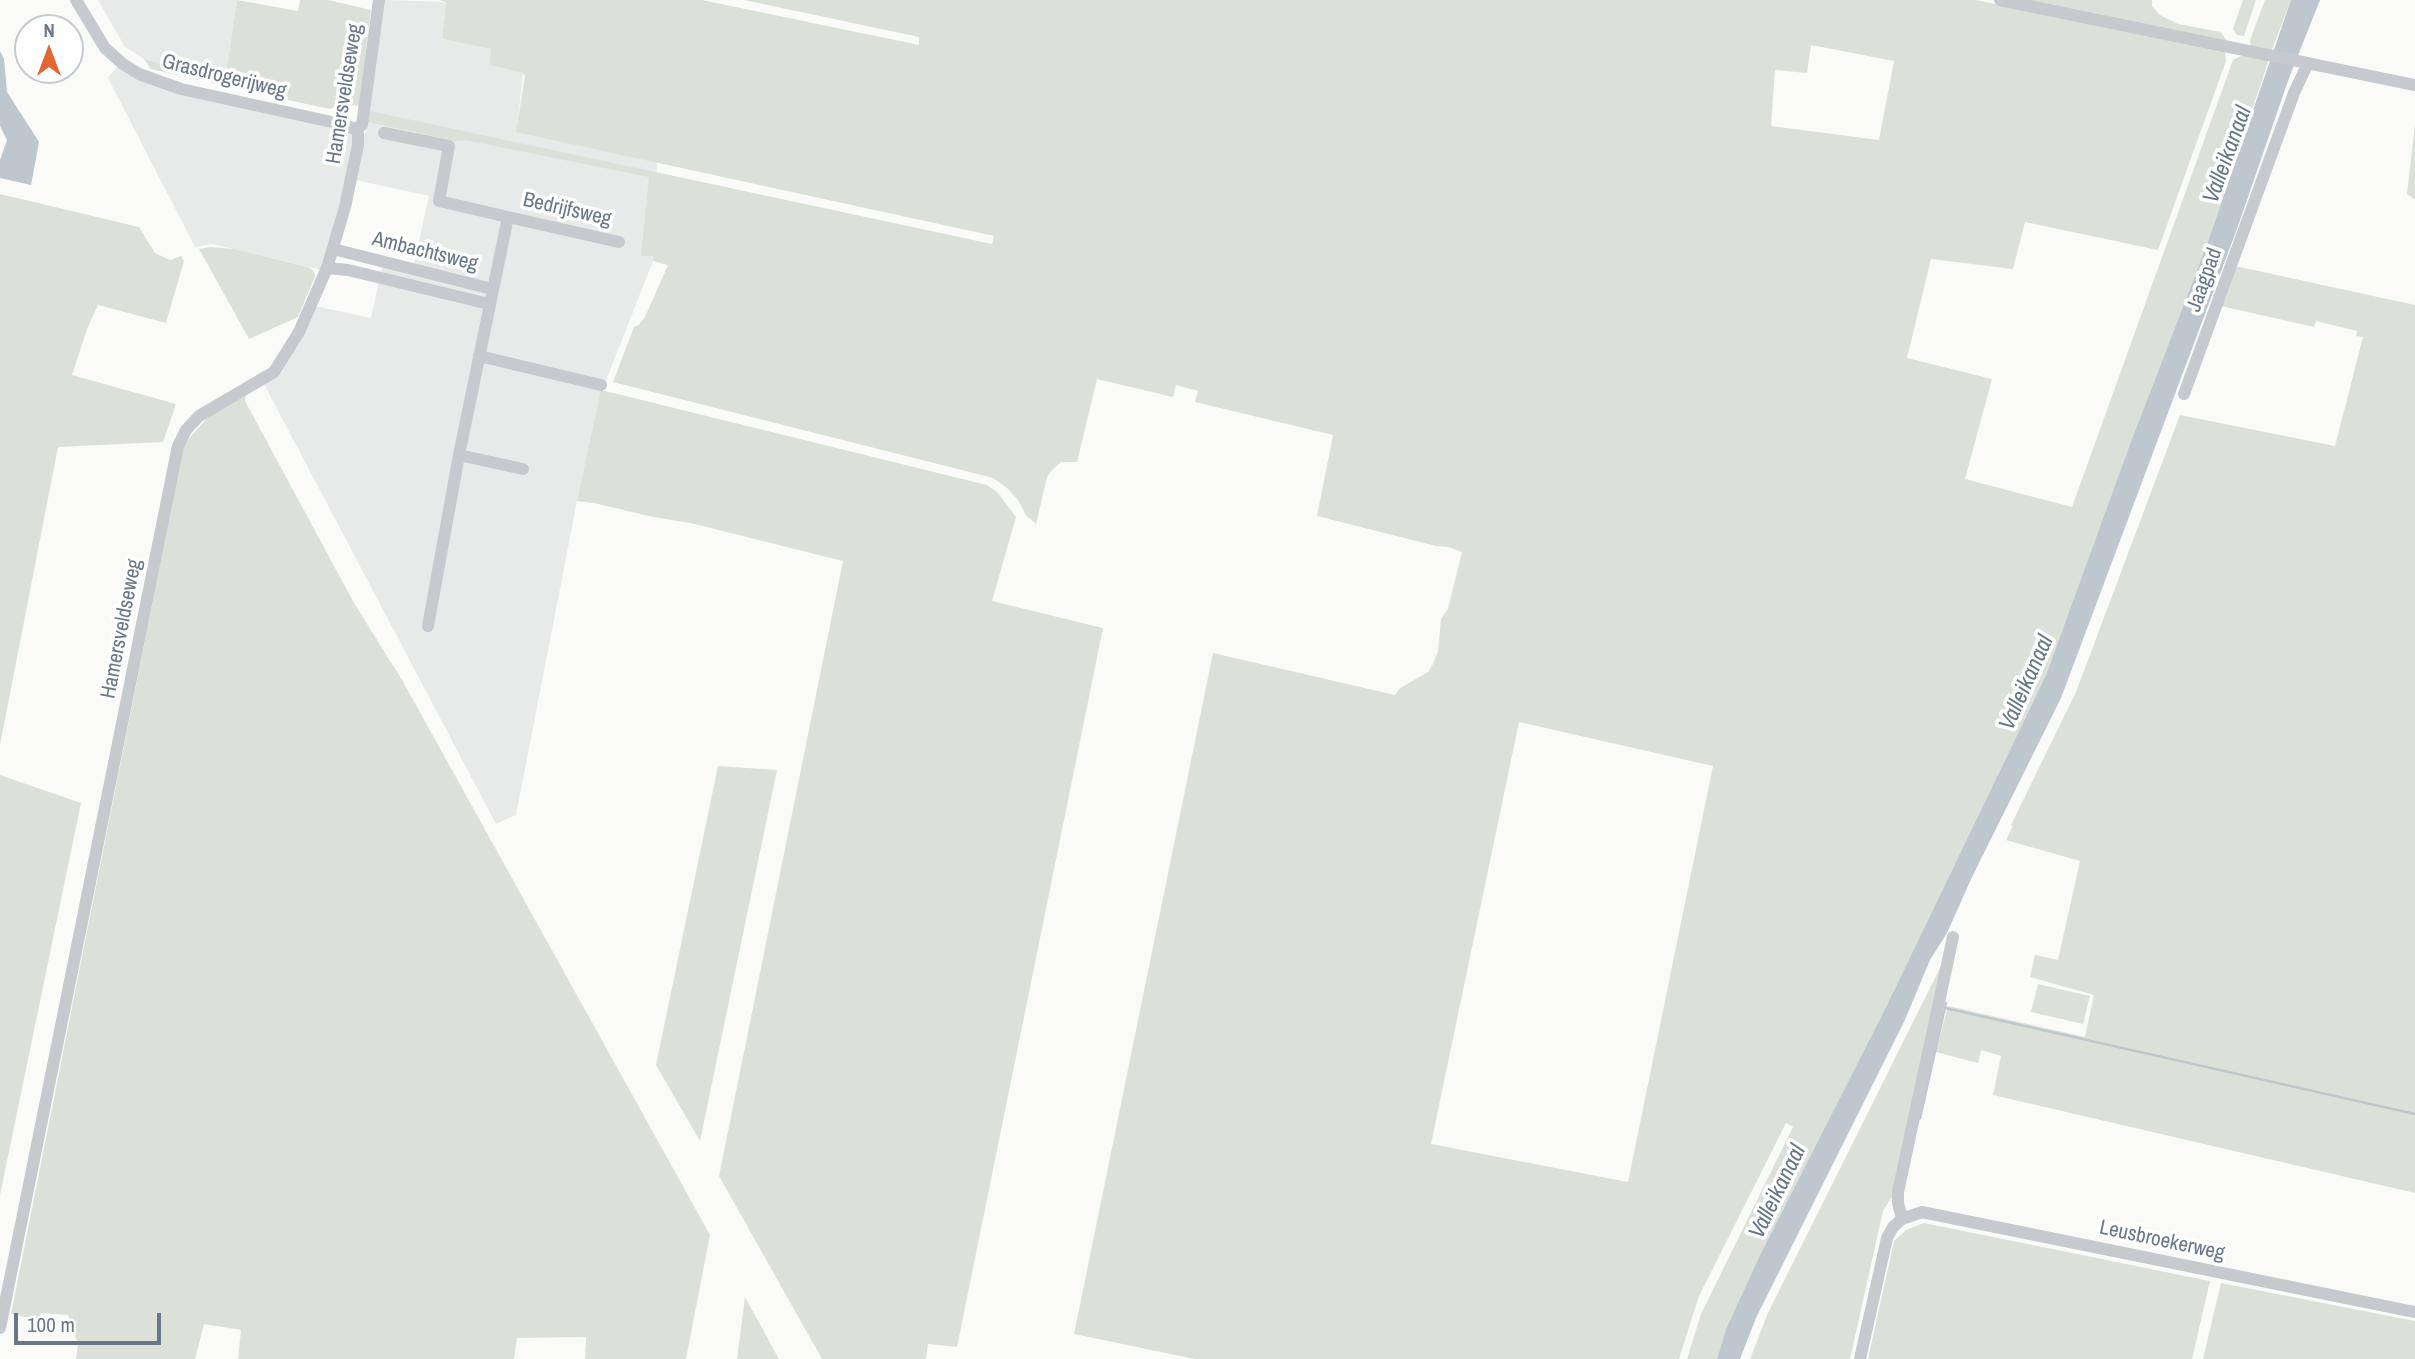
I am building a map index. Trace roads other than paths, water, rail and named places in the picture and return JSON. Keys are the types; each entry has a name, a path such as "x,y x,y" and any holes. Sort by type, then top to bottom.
{"street":[{"name":"Grasdrogerijweg","path":"76,0 105,48 123,64 151,80 355,129"},
{"name":"Hamersveldseweg","path":"0,1328 178,446 186,430 199,416 274,372 307,315 327,268 350,189 358,145 355,129 362,125 379,0"},
{"path":"2000,0 2415,85"},
{"name":"Jaagpad","path":"2184,394 2305,62"},
{"name":"Bedrijfsweg","path":"384,132 449,146 439,201 618,242"},
{"name":"Bedrijfsweg","path":"492,289 508,217"},
{"name":"Ambachtsweg","path":"332,249 492,289 428,626"},
{"name":"Ambachtsweg","path":"327,268 348,270 489,304"},
{"path":"479,356 601,385"},
{"path":"459,455 523,469"},
{"path":"1860,1359 1887,1238 1893,1227 1902,1219 1898,1192 1944,987 1951,940"},
{"name":"Leusbroekerweg","path":"1902,1219 1916,1213 1928,1213 2415,1312"}],"waterway":[{"path":"1920,1118 1946,1003"},
{"path":"1945,1008 2415,1114"}],"water label":[{"name":"Valleikanaal","path":"2228,155"},
{"name":"Valleikanaal","path":"2027,683"},
{"name":"Valleikanaal","path":"1778,1192"}]}
